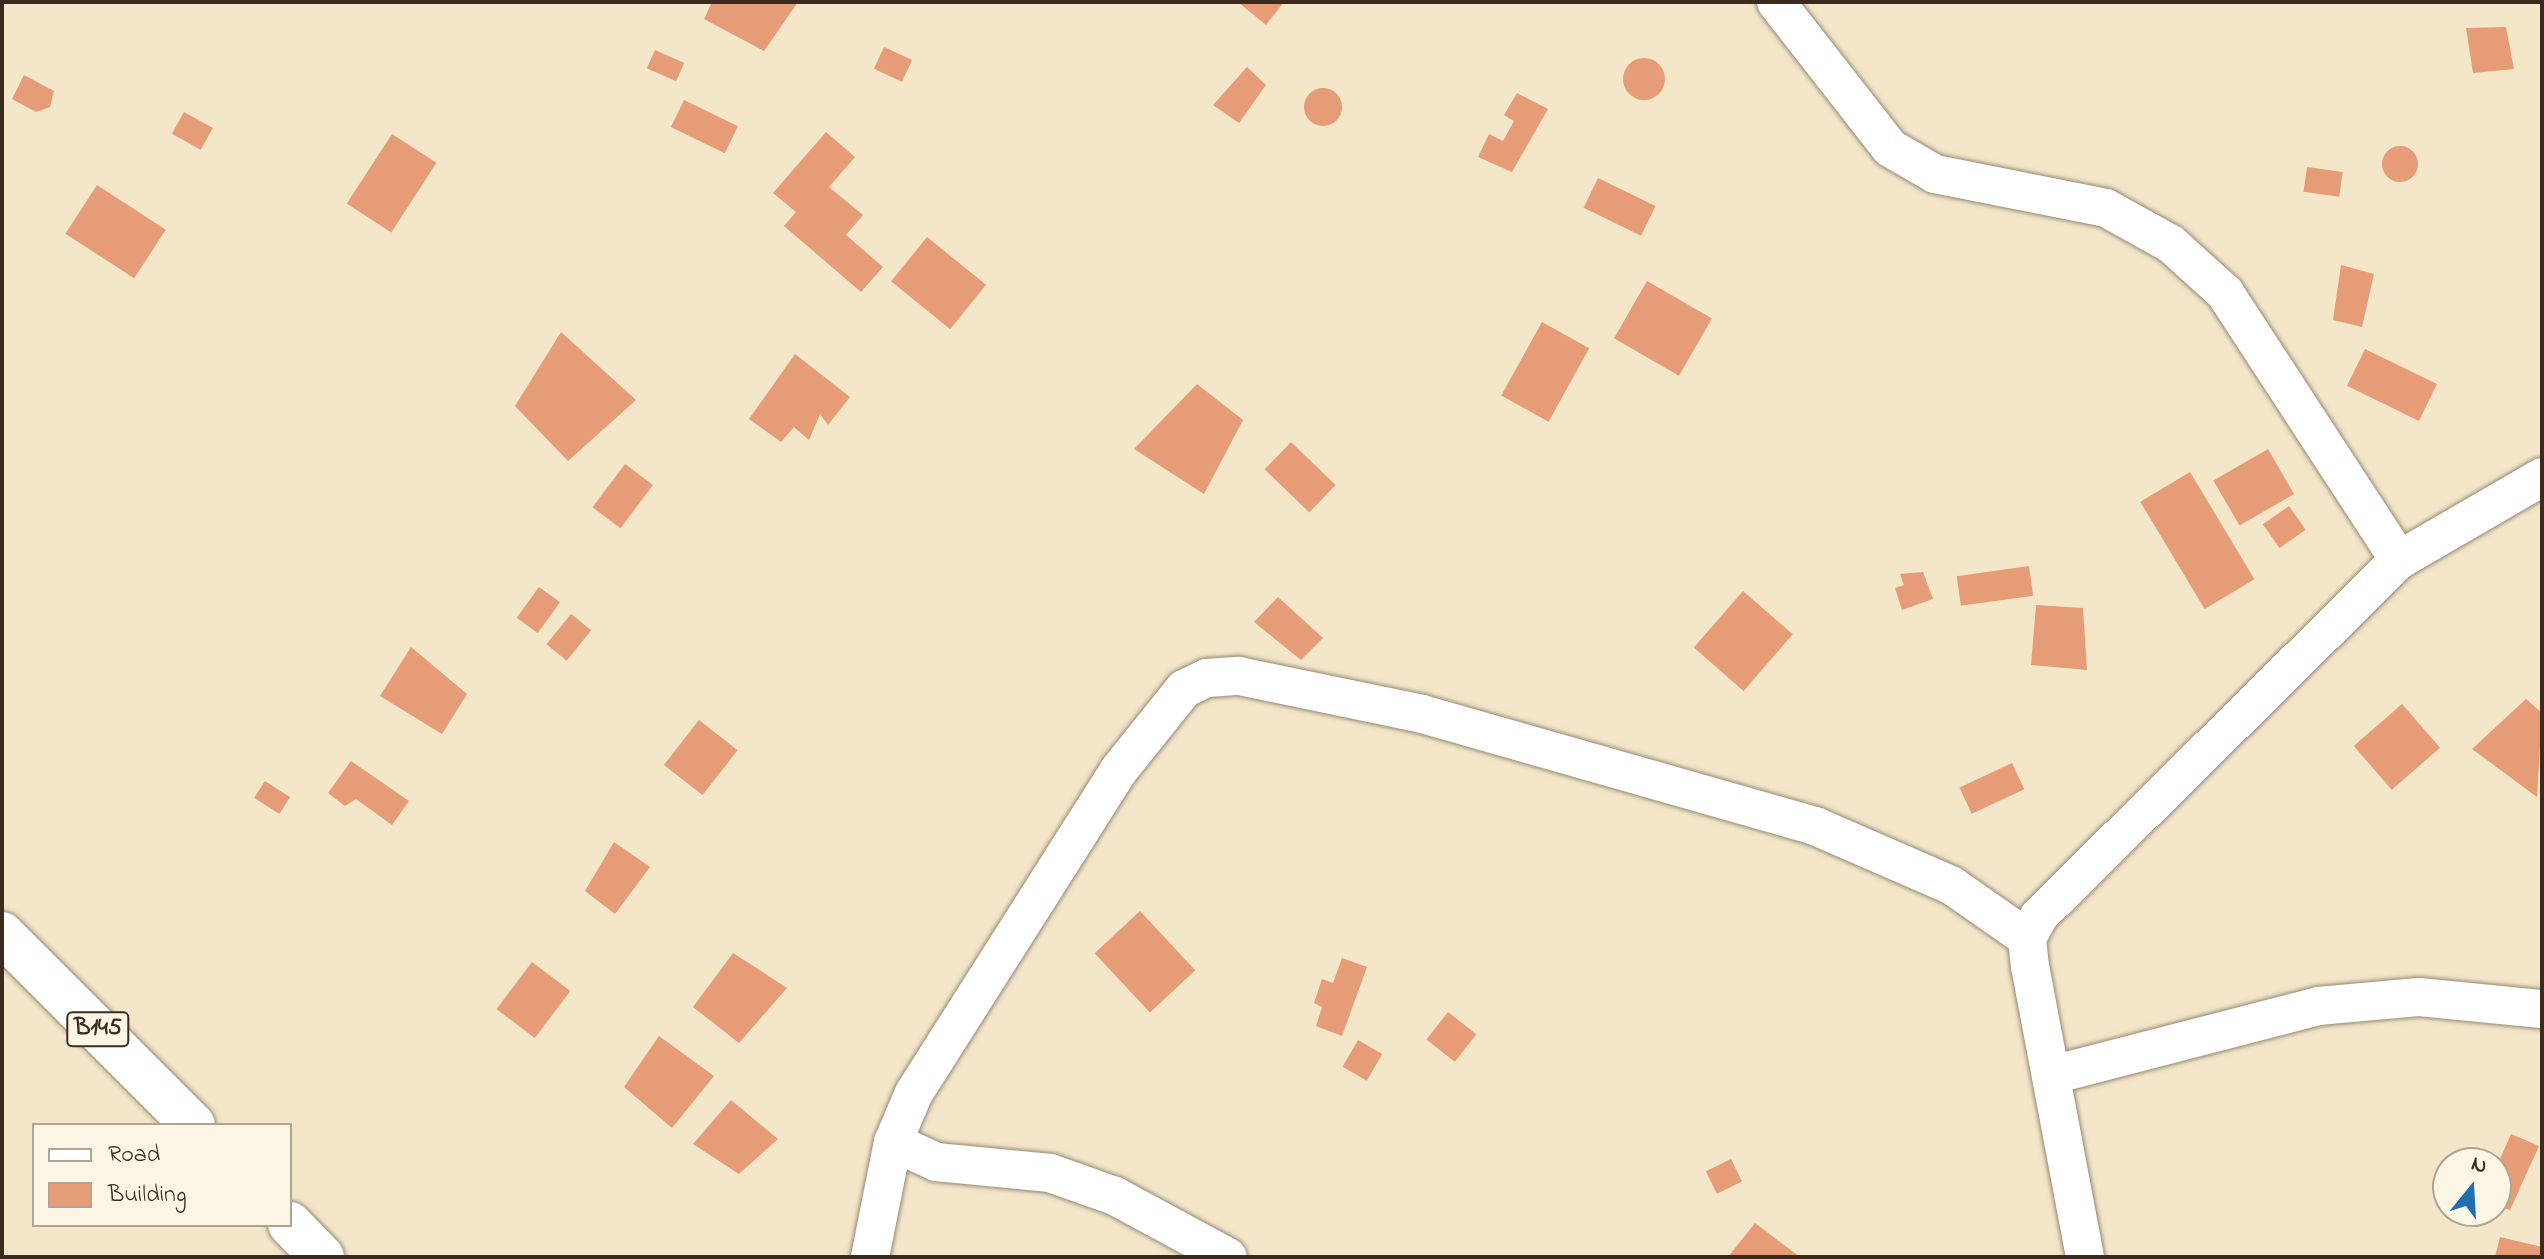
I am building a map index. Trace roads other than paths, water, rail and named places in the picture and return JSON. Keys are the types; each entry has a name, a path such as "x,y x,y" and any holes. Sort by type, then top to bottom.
{"main road":[{"name":"B145","path":"2,934 191,1123"},
{"path":"292,1226 322,1257"}],"street":[{"path":"1776,2 1890,148 1935,174 2106,208 2171,244 2225,293 2399,560"},
{"path":"2085,1257 2027,938 2040,915 2308,642 2399,560 2542,477"},
{"path":"870,1257 893,1142 914,1093 1119,770 1184,689 1207,678 1239,676 1422,714 1815,826 1951,885 2027,938"},
{"path":"2052,1075 2318,1006 2419,997 2542,1009"},
{"path":"893,1142 936,1162 1050,1173 1115,1196 1228,1257"}]}
